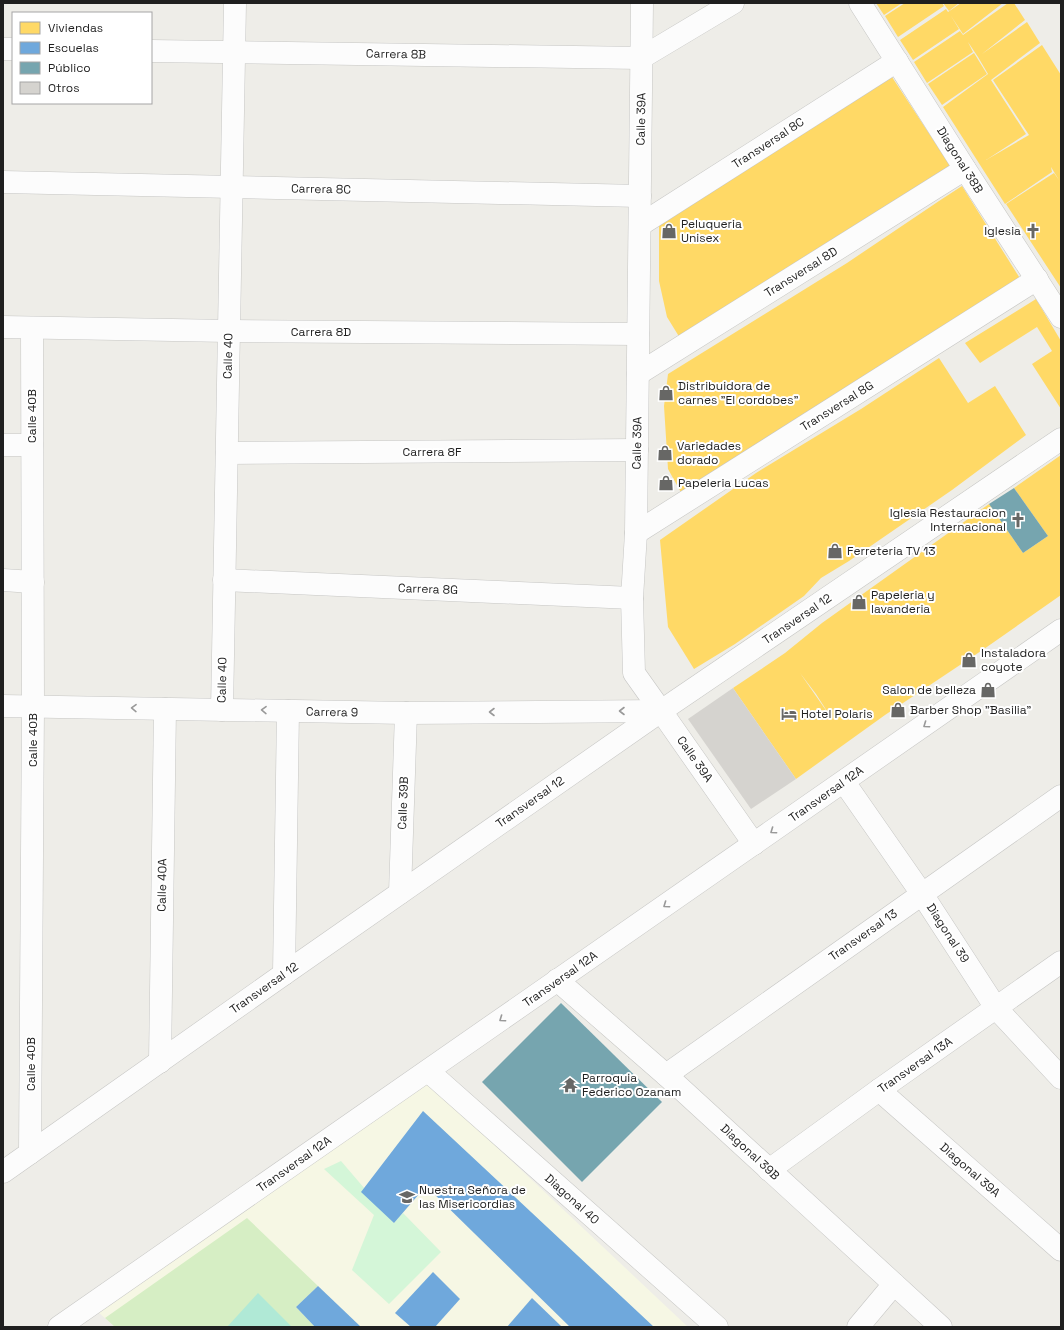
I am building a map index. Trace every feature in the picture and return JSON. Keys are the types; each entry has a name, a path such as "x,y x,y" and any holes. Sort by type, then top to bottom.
{"street":[{"name":"Calle 40","path":"222,710 235,3"},
{"name":"Calle 39A","path":"642,3 636,533 632,598 634,673 754,844"},
{"path":"641,58 733,3"},
{"name":"Diagonal 38B","path":"860,3 965,169 1061,316"},
{"name":"Carrera 8B","path":"152,51 641,58"},
{"name":"Transversal 8C","path":"640,226 897,61"},
{"name":"Transversal 8D","path":"638,374 965,169"},
{"name":"Carrera 8C","path":"3,182 640,196"},
{"name":"Transversal 8G","path":"636,533 1037,279"},
{"name":"Carrera 8D","path":"3,327 229,331 638,334"},
{"name":"Calle 40B","path":"30,1153 33,706 32,328"},
{"name":"Transversal 12","path":"3,1172 661,711 1061,439"},
{"path":"3,445 32,446"},
{"name":"Carrera 8F","path":"226,453 637,450"},
{"path":"3,580 33,582"},
{"name":"Carrera 8G","path":"224,580 632,598"},
{"name":"Transversal 12A","path":"66,1325 1061,630"},
{"name":"Carrera 9","path":"3,706 406,713 661,711"},
{"name":"Calle 40A","path":"160,1062 165,709"},
{"path":"284,974 288,711"},
{"name":"Calle 39B","path":"400,893 406,713"},
{"name":"Diagonal 39","path":"844,782 922,894 996,1008 1061,1078"},
{"name":"Transversal 13","path":"666,1074 1061,796"},
{"name":"Transversal 13A","path":"769,1170 879,1090 1061,962"},
{"name":"Diagonal 39B","path":"558,980 666,1074 941,1327"},
{"name":"Diagonal 40","path":"428,1071 717,1327"},
{"name":"Diagonal 39A","path":"879,1090 1061,1250"},
{"path":"858,1327 894,1284"}],"shaded area":[{"name":"Nuestra Señora de las Misericordias","path":"429,1083 688,1327 115,1327 98,1312"}],"green space":[{"path":"341,1161 394,1223 403,1213 441,1252 389,1304 352,1270 374,1215 324,1169"},
{"path":"247,1218 318,1286 296,1307 315,1327 115,1327 105,1318"},
{"path":"258,1293 292,1327 227,1327"}],"building: Viviendas":[{"path":"876,3 902,3 884,15"},
{"path":"905,3 942,3 944,6 898,37 885,16"},
{"path":"943,3 959,3 949,11"},
{"path":"961,3 1003,3 963,34 951,16 959,29 913,60 900,40 946,9 948,12"},
{"path":"1008,3 1014,3 1025,20 982,54 1027,22 1040,43 991,80 1026,134 986,160 1029,135 993,80 1042,45 1061,75 1061,288 1006,204 1054,173 1059,180 1051,167 1052,172 1005,204 943,107 988,74 978,57 968,42 973,52 927,83 914,62 960,31 963,35"},
{"path":"974,53 987,74 942,105 928,84"},
{"path":"892,77 951,167 683,343 667,317 659,281 659,225"},
{"path":"962,186 1021,280 683,496 668,469 664,406 668,374 847,263"},
{"path":"1036,299 1061,341 1061,409 1032,364 1052,351 1037,327 980,363 965,343"},
{"path":"939,358 968,403 995,386 1026,435 952,490 849,561 821,578 804,596 735,644 694,669 668,627 660,540 756,473 861,409"},
{"path":"1061,455 1061,595 984,649 885,715 796,779 733,688 785,653 822,623 989,504 1023,553 1048,536 1014,488","holes":["800,673 816,694 832,719"]}],"building: Escuelas":[{"path":"423,1111 654,1327 570,1327 426,1186 394,1223 361,1192"},
{"path":"433,1272 460,1299 435,1327 411,1327 395,1313"},
{"path":"318,1286 361,1327 315,1327 296,1307"},
{"path":"532,1298 561,1326 560,1327 507,1327"}],"building: Público":[{"name":"Iglesia Restauracion Internacional","path":"1014,488 1048,536 1023,553 989,504"},
{"name":"Parroquia Federico Ozanam","path":"561,1003 662,1102 582,1182 482,1082"}],"building: Otros":[{"path":"733,688 796,779 751,809 688,719"}],"place":[{"name":"Peluqueria Unisex","path":"669,231"},
{"name":"Iglesia","path":"1033,231"},
{"name":"Distribuidora de carnes \"El cordobes\"","path":"666,393"},
{"name":"Variedades dorado","path":"665,453"},
{"name":"Papeleria Lucas","path":"666,483"},
{"name":"Iglesia Restauracion Internacional","path":"1018,520"},
{"name":"Ferreteria TV 13","path":"835,551"},
{"name":"Papeleria y lavanderia","path":"859,602"},
{"name":"Instaladora coyote","path":"969,660"},
{"name":"Salon de belleza","path":"988,690"},
{"name":"Barber Shop \"Basilia\"","path":"898,710"},
{"name":"Hotel Polaris","path":"789,714"},
{"name":"Parroquia Federico Ozanam","path":"570,1085"},
{"name":"Nuestra Señora de las Misericordias","path":"407,1197"}]}
